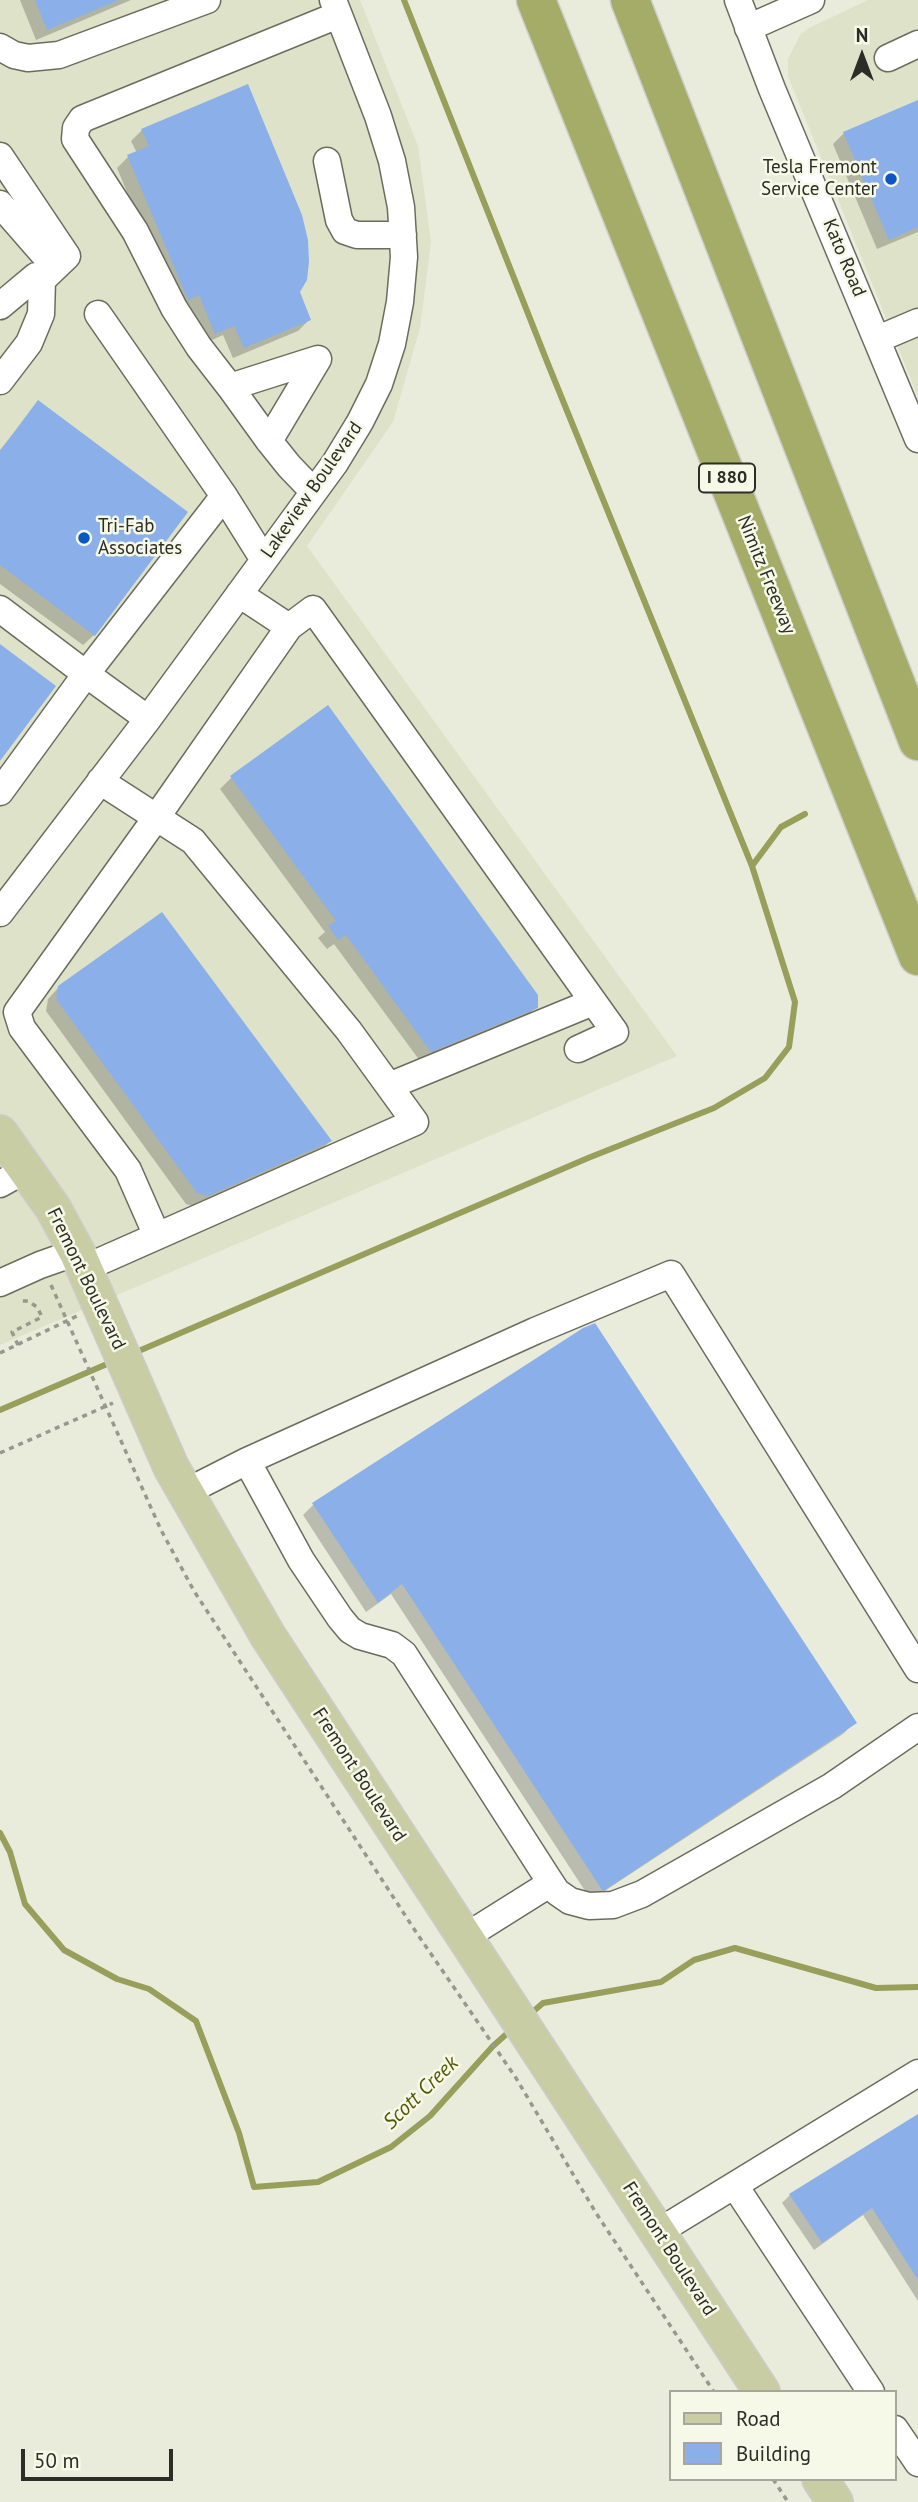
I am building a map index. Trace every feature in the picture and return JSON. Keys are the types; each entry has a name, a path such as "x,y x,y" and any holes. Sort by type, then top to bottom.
{"highway":[{"name":"Nimitz Freeway","path":"536,0 918,956"},
{"path":"630,0 918,741"}],"main road":[{"name":"Fremont Boulevard","path":"0,1133 14,1177 53,1208 90,1279 172,1467 268,1636 761,2390"},
{"path":"821,2481 835,2502"}],"street":[{"path":"0,47 13,55 28,58 59,55 207,0"},
{"name":"Kato Road","path":"738,0 878,339 911,400 918,439"},
{"path":"748,28 811,0"},
{"path":"313,491 269,441 198,347 174,308 135,232 75,139 76,128 82,119 336,7"},
{"name":"Lakeview Boulevard","path":"0,913 148,719 341,453 379,384 392,344 400,302 401,207 392,162 378,116 336,7"},
{"path":"888,58 918,44"},
{"path":"0,156 67,256 48,273 36,276 0,306"},
{"path":"327,161 339,220 345,231 358,235 402,235"},
{"path":"0,204 48,273 41,313 29,344 0,381"},
{"path":"98,314 224,496 264,560"},
{"path":"878,339 918,322"},
{"path":"230,387 318,359 269,441"},
{"path":"0,792 86,674 224,496"},
{"path":"239,594 289,627"},
{"path":"0,609 148,719"},
{"path":"157,1236 128,1170 22,1028 17,1012 289,627 313,609 615,1032 578,1049"},
{"path":"9,1292 40,1265 90,1279 157,1236 415,1122 349,1031 193,841 100,781"},
{"path":"389,1086 593,1002"},
{"path":"186,1492 247,1461 535,1331 671,1274 918,1669"},
{"path":"247,1461 301,1560 340,1618 350,1630 360,1636 391,1645 404,1654 551,1883 570,1901 589,1906 613,1905 642,1894 832,1786 918,1727"},
{"path":"465,1937 551,1883"},
{"path":"658,2232 918,2073"},
{"path":"735,2186 870,2390"},
{"path":"897,2431 918,2463"}],"path":[{"path":"0,1353 68,1320 90,1279"},
{"path":"50,1282 161,1530 194,1591 416,1932 516,2078 596,2213 713,2390"},
{"path":"9,1292 37,1307 43,1317 12,1332 18,1345"},
{"path":"0,1453 140,1392"},
{"path":"774,2481 788,2502"}],"shaded area":[{"path":"0,0 360,0 418,146 431,242 420,328 393,422 307,546 677,1056 0,1345"},
{"path":"868,0 918,0 918,397 788,76 788,59 800,35 809,28"}],"building":[{"path":"35,0 119,0 47,30"},
{"path":"248,84 302,215 308,240 309,262 307,280 300,292 311,320 244,348 234,326 215,334 199,295 188,300 127,155 149,146 141,129"},
{"name":"Tesla Fremont Service Center","path":"918,100 918,227 889,240 843,132"},
{"name":"Tri-Fab Associates","path":"38,400 188,512 95,636 0,565 0,451"},
{"path":"0,644 56,686 0,761"},
{"path":"328,705 538,995 538,1008 431,1052 346,935 338,940 328,926 336,921 230,776"},
{"path":"162,912 332,1141 208,1196 197,1193 56,999 58,986"},
{"path":"595,1323 857,1723 605,1890 602,1890 402,1584 378,1603 312,1503 583,1328"},
{"path":"918,2114 918,2280 872,2208 822,2243 789,2194"}],"waterway":[{"path":"134,1353 588,1158 714,1108 765,1078 789,1047 795,1002 752,866 548,364 404,0"},
{"path":"752,866 781,827 805,814"},
{"path":"0,1410 114,1361"},
{"name":"Scott Creek","path":"0,1833 10,1852 25,1904 64,1950 117,1979 149,1989 196,2021 239,2133 254,2187 318,2182 391,2147 430,2116 493,2046 511,2030"},
{"name":"Scott Creek","path":"528,2016 543,2003 661,1982 694,1960 735,1948 876,1988 918,1987"}],"place":[{"name":"Tesla Fremont Service Center","path":"891,179"},
{"name":"Tri-Fab Associates","path":"84,538"}]}
